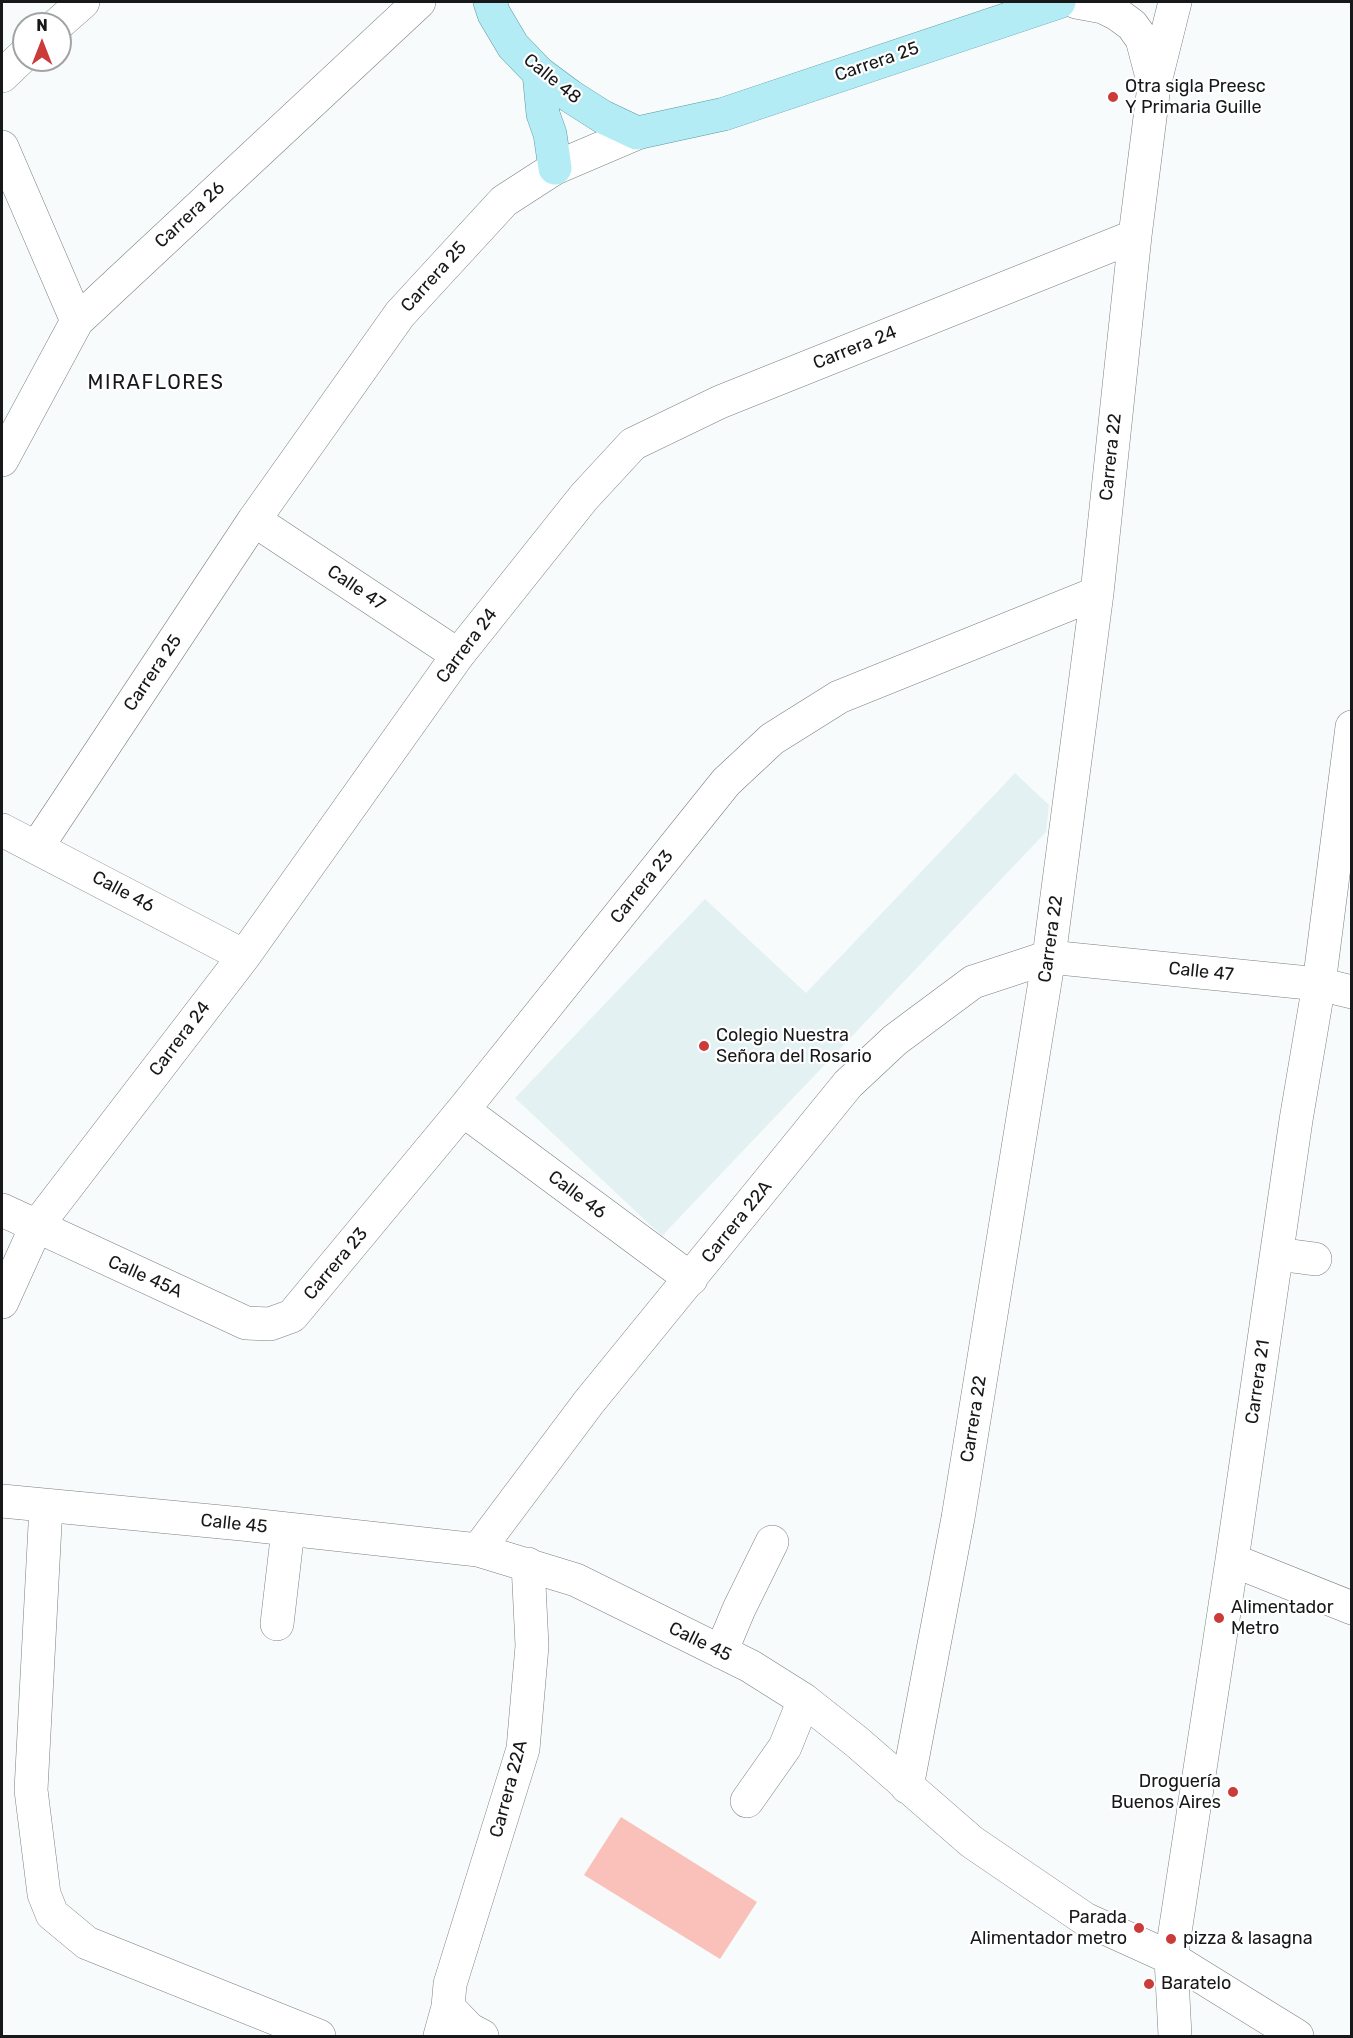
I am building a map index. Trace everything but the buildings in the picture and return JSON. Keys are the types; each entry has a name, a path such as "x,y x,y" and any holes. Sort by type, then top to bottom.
{"main road":[{"name":"Calle 48","path":"490,2 494,14 513,46 539,73 603,117 637,133"},
{"name":"Carrera 25","path":"637,133 723,114 1059,2"},
{"path":"539,73 543,114 550,134 555,168"}],"street":[{"name":"Carrera 26","path":"2,459 76,321 419,2"},
{"name":"Carrera 22","path":"1076,2 1103,7 1117,14 1132,26 1142,39 1154,86"},
{"name":"Carrera 22","path":"908,1787 958,1518 1049,957 1097,593 1135,236 1154,86 1175,2"},
{"name":"Carrera 25","path":"37,847 254,520 400,314 504,201 555,168 637,133"},
{"path":"2,147 76,321"},
{"name":"Carrera 24","path":"2,1302 36,1227 244,956 458,655 584,497 633,444 720,402 1135,236"},
{"name":"Calle 47","path":"254,520 458,655"},
{"name":"Carrera 23","path":"292,1316 463,1110 726,782 772,739 839,697 1097,593"},
{"name":"Carrera 21","path":"1175,2037 1171,1958 1296,1120 1319,984 1352,727"},
{"name":"Calle 46","path":"2,830 244,956"},
{"name":"Calle 47","path":"1049,957 1319,984 1352,992"},
{"name":"Carrera 22A","path":"478,1550 589,1402 848,1084 895,1040 973,982 1049,957"},
{"name":"Calle 46","path":"463,1110 691,1279"},
{"name":"Calle 45A","path":"2,1210 246,1323 270,1324 292,1316"},
{"path":"1276,1254 1315,1259"},
{"name":"Calle 45","path":"2,1502 478,1550 576,1580 750,1666 804,1700 857,1742 972,1842 1085,1918 1171,1958 1297,2037"},
{"path":"46,1506 31,1790 44,1894 52,1914 87,1943 319,2037"},
{"path":"277,1624 288,1530"},
{"path":"721,1652 772,1542"},
{"path":"1232,1560 1352,1608"},
{"name":"Carrera 22A","path":"444,2022 450,1984 523,1749 532,1646 528,1564"},
{"path":"747,1801 785,1747 804,1700"},
{"path":"444,2022 469,2029 483,2037"}],"shaded area":[{"name":"Colegio Nuestra Señora del Rosario","path":"1015,773 1049,805 1046,832 662,1236 515,1098 705,899 806,993"}],"place":[{"name":"Otra sigla Preesc Y Primaria Guille","path":"1113,97"},
{"name":"Colegio Nuestra Señora del Rosario","path":"704,1046"},
{"name":"Alimentador Metro","path":"1219,1618"},
{"name":"Droguería Buenos Aires","path":"1233,1792"},
{"name":"Parada Alimentador metro","path":"1139,1928"},
{"name":"pizza & lasagna","path":"1171,1939"},
{"name":"Baratelo","path":"1149,1984"}],"district":[{"name":"MIRAFLORES","path":"156,383"}]}
